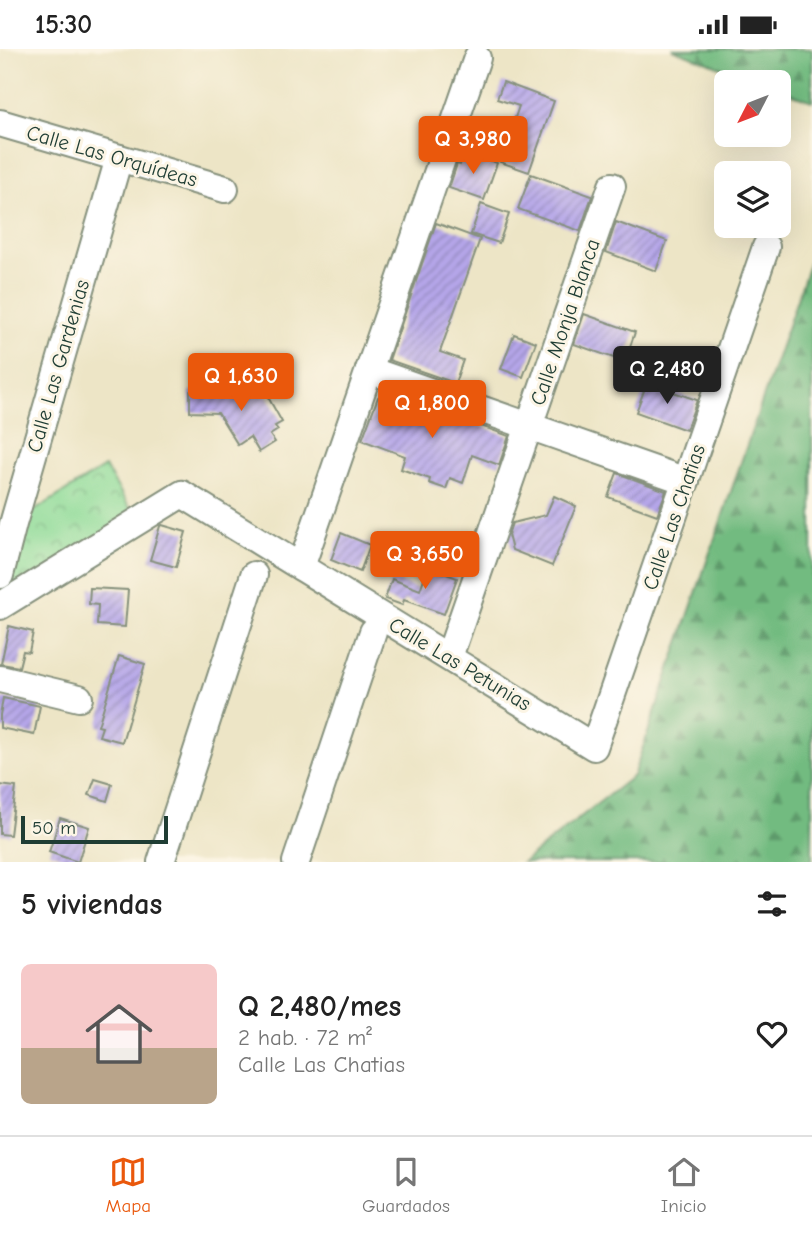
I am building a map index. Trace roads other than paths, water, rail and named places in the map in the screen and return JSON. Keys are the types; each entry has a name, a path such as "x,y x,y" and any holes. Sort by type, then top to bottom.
{"street":[{"path":"301,567 477,58"},
{"name":"Calle Las Orquídeas","path":"0,123 225,190"},
{"name":"Calle Las Gardenias","path":"0,575 119,158"},
{"name":"Calle Monja Blanca","path":"449,657 611,186"},
{"name":"Calle Las Chatias","path":"594,747 766,247"},
{"path":"369,370 686,481"},
{"name":"Calle Las Petunias","path":"0,606 182,494 594,747"},
{"path":"161,862 254,575"},
{"path":"296,862 373,632"},
{"path":"0,679 79,698"}]}
